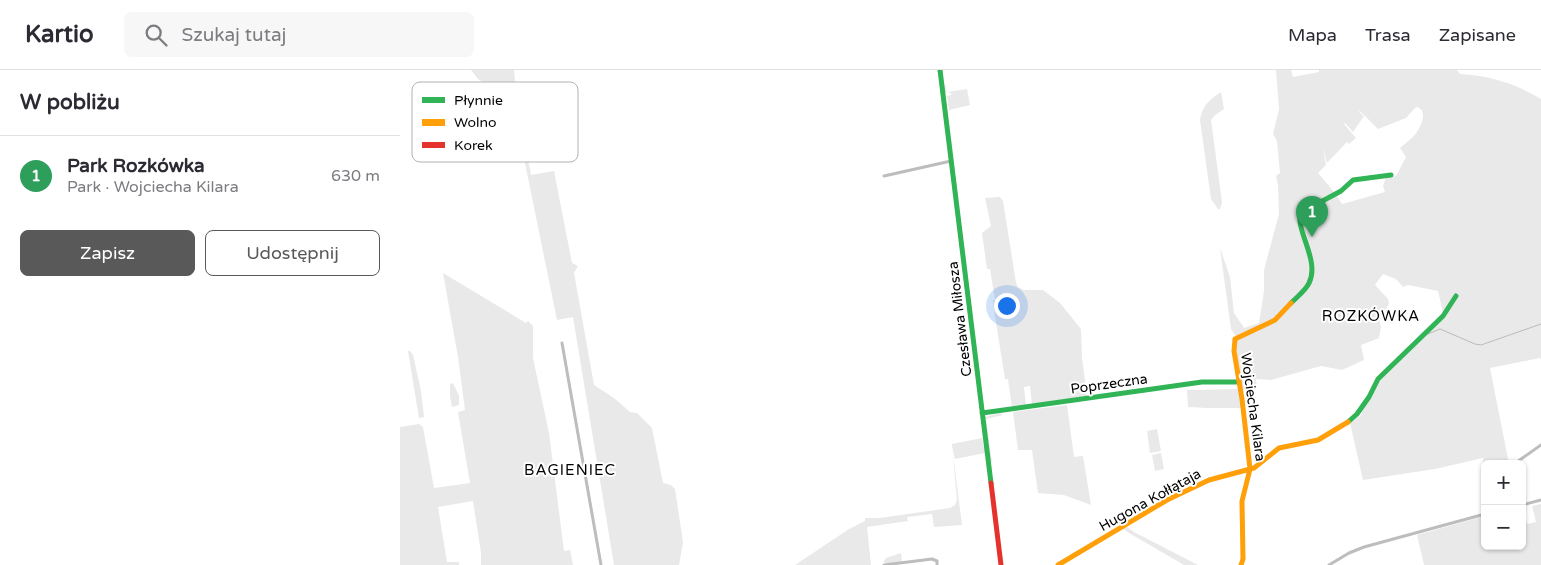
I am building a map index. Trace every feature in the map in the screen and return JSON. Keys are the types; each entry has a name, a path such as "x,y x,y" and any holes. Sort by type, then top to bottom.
{"street":[{"name":"Czesława Miłosza","path":"940,70 1001,565"},
{"path":"884,176 951,161"},
{"name":"Wojciecha Kilara","path":"1241,565 1243,559 1242,501 1250,469 1234,339 1275,320 1304,291 1310,282 1312,265 1299,222 1300,214 1341,191 1353,180 1391,175"},
{"name":"Hugona Kołłątaja","path":"1058,565 1167,500 1215,478 1250,469 1279,448 1318,440 1344,425 1357,414 1369,397 1378,379 1443,316 1456,296"},
{"path":"562,343 600,565"},
{"name":"Poprzeczna","path":"982,413 1202,382 1239,382"},
{"path":"1520,460 1541,445"},
{"path":"1526,503 1541,500"},
{"path":"1329,565 1349,553 1364,547 1481,515"},
{"path":"884,565 932,558 936,560 937,565"}],"shaded area":[{"path":"471,70 514,70 515,82 482,82"},
{"path":"1276,70 1291,70 1293,77 1319,72 1319,70 1457,70 1460,74 1482,76 1512,85 1541,99 1541,360 1540,358 1490,368 1508,460 1483,460 1483,458 1435,469 1363,480 1350,423 1361,415 1371,388 1379,374 1443,313 1438,291 1408,285 1403,287 1396,279 1383,274 1375,285 1388,299 1389,304 1386,309 1378,314 1381,327 1379,338 1361,345 1364,360 1342,370 1321,366 1271,380 1256,379 1257,389 1242,390 1234,346 1237,338 1231,329 1220,248 1230,277 1234,313 1244,328 1259,323 1264,291 1264,270 1279,214 1276,176 1280,173 1277,141 1273,134 1279,109","holes":["1416,107 1422,112 1423,116 1418,130 1400,148 1406,157 1396,176 1386,177 1383,186 1385,192 1342,204 1335,193 1337,191 1334,192 1318,173 1326,165 1323,148 1327,163 1347,142 1349,144 1356,138 1344,124 1353,132 1364,116 1358,111 1361,112 1378,129 1406,118"]},
{"path":"944,84 947,92 967,89 970,105 949,110 947,96 951,95 951,93 945,92"},
{"path":"1221,92 1224,109 1211,120 1222,202 1220,209 1218,209 1211,199 1200,120 1202,111 1207,104"},
{"path":"525,162 529,162 531,175 554,171 572,263 578,266 574,273 594,385 614,398 630,412 637,413 652,428 663,483 671,485 675,489 683,542 679,565 614,565 573,317 557,320"},
{"path":"1000,197 1003,201 1018,287 1024,290 1043,290 1060,303 1081,329 1082,358 1087,396 1032,404 1030,386 1024,387 1026,406 1012,408 1008,379 1005,379 994,310 993,300 995,300 990,269 987,269 982,233 991,226 985,198"},
{"path":"443,273 526,323 528,321 533,326 533,358 549,433 564,551 570,550 573,565 481,565 473,501 438,507 447,562 459,562 459,565 400,565 400,427 419,424 423,427 434,488 470,483 458,412 465,410"},
{"path":"408,351 413,355 421,391 424,417 419,418"},
{"path":"452,383 459,396 459,405 452,407 450,384"},
{"path":"1239,389 1242,408 1188,407 1187,390"},
{"path":"1067,405 1074,457 1083,456 1091,505 1064,495 1038,493 1032,450 1018,450 1013,412"},
{"path":"1000,413 1003,415 986,419 992,462 990,462 985,417"},
{"path":"1157,429 1161,451 1150,453 1147,431"},
{"path":"982,438 984,448 984,438 986,458 985,453 955,459 952,444"},
{"path":"952,449 962,525 934,527 932,514 907,517 908,521 867,527 871,565 795,565 849,529 865,521 865,518 880,518 950,508 955,505 957,500"},
{"path":"1161,453 1164,469 1155,471 1152,455"},
{"path":"1541,504 1541,565 1424,565 1417,535 1481,517 1481,550 1526,550 1526,521 1527,524 1536,522 1532,506"},
{"path":"1126,526 1198,565 1184,565 1122,528"},
{"path":"901,553 902,562 885,564 886,558"}],"waterway":[{"path":"1428,334 1440,329 1481,345 1541,324"}],"traffic: fast":[{"path":"940,70 991,483"},
{"path":"1291,303 1306,288 1312,274 1312,264 1301,225 1300,218 1302,212 1341,191 1353,180 1391,175"},
{"path":"1348,422 1357,414 1369,397 1378,379 1443,316 1456,296"},
{"path":"982,413 1202,382 1239,382"}],"traffic: slow":[{"path":"1241,565 1243,559 1242,501 1250,469 1234,351 1235,339 1275,320 1291,303"},
{"path":"1058,565 1167,500 1209,480 1254,468 1279,448 1318,440 1348,422"}],"traffic: jam":[{"path":"991,483 1001,565"}],"place":[{"name":"Park Rozkówka","path":"1312,237"}],"district":[{"name":"ROZKÓWKA","path":"1371,316"},
{"name":"BAGIENIEC","path":"570,470"}]}
